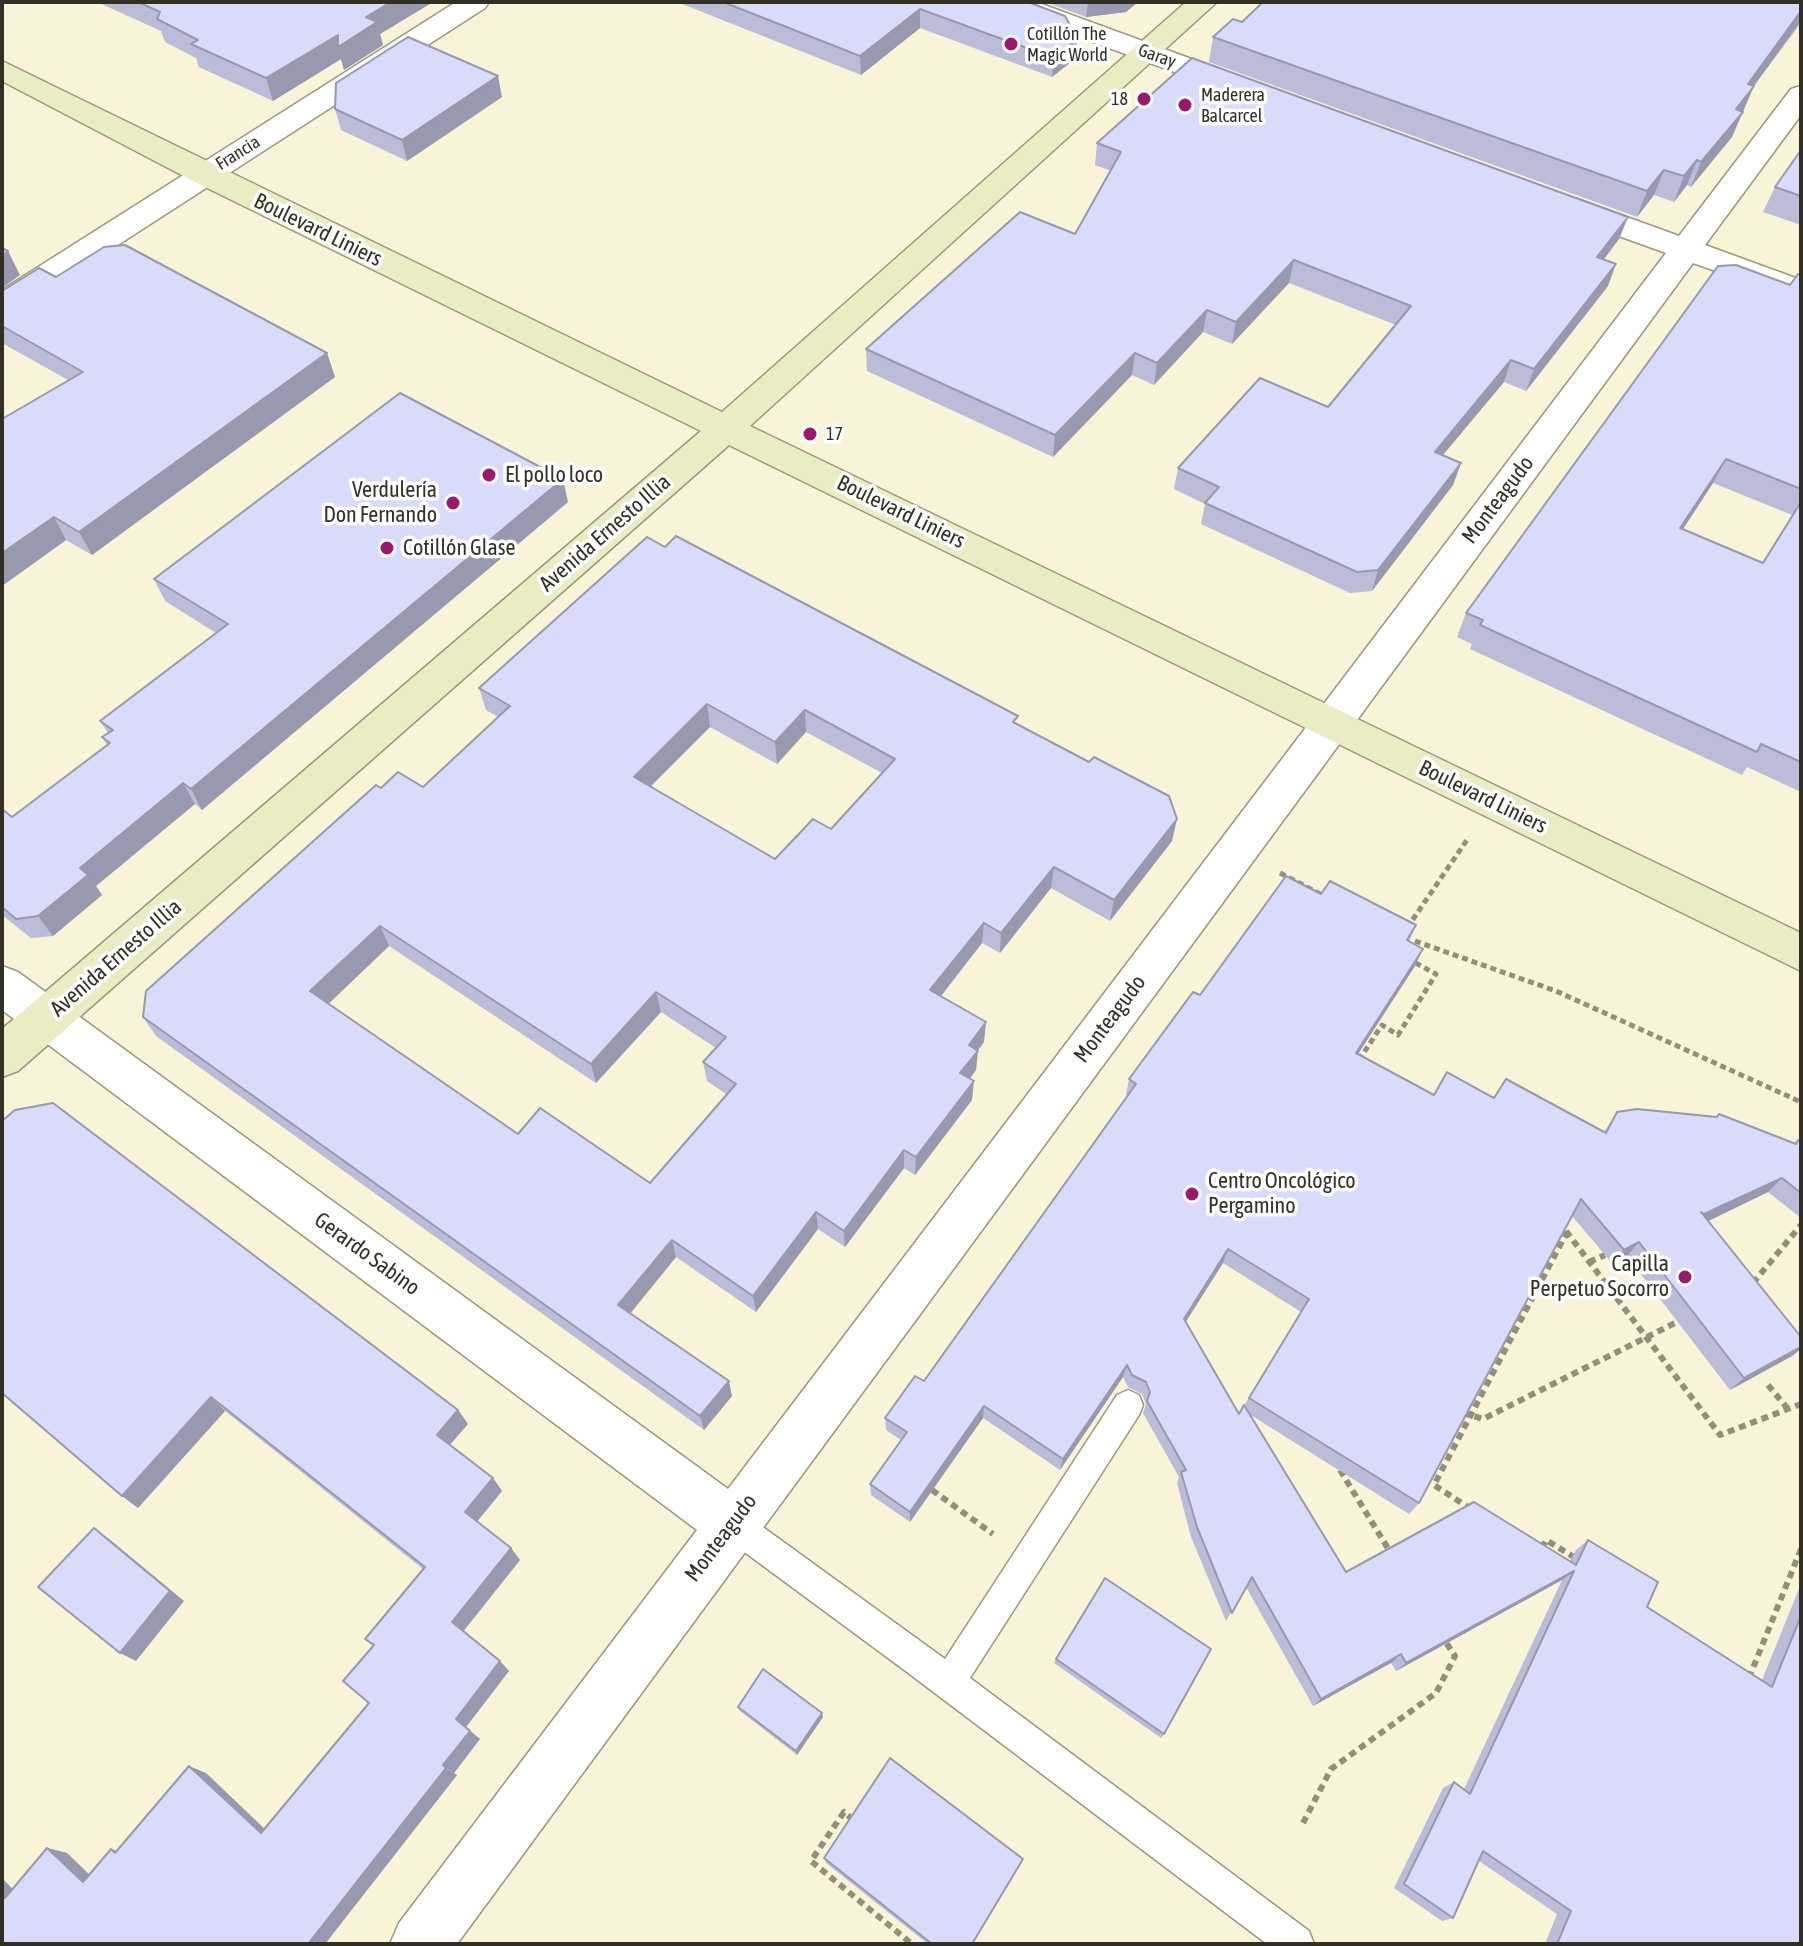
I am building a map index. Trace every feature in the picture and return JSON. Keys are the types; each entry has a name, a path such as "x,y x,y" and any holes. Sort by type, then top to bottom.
{"main road":[{"name":"Avenida Ernesto Illia","path":"2,1057 727,427 1203,2"},
{"name":"Boulevard Liniers","path":"2,70 204,174 1801,953"}],"street":[{"name":"Francia","path":"2,305 475,2"},
{"name":"Garay","path":"1010,2 1266,96"},
{"name":"Monteagudo","path":"420,1944 731,1523 1801,95"},
{"path":"1536,195 1801,291"},
{"name":"Gerardo Sabino","path":"2,985 731,1523"}],"lane":[{"path":"948,1683 1128,1405"},
{"path":"731,1523 1296,1944"}],"path":[{"path":"1472,833 1402,935 1556,991 1801,1102"},
{"path":"1272,869 1337,902"},
{"path":"1355,1067 1382,1025 1398,1035 1436,974 1405,957 1415,941"},
{"path":"1747,1286 1756,1281 1801,1225"},
{"path":"1473,1511 1434,1485 1565,1230 1720,1435 1801,1404"},
{"path":"1589,1262 1605,1255"},
{"path":"1463,1413 1483,1419 1677,1322"},
{"path":"1768,1385 1788,1409"},
{"path":"1340,1470 1397,1563"},
{"path":"932,1490 1000,1539"},
{"path":"1539,1552 1546,1540 1584,1563"},
{"path":"1740,1677 1747,1682 1801,1549"},
{"path":"1303,1823 1331,1769 1436,1693 1455,1656 1438,1630"},
{"path":"853,1820 844,1812 811,1861 912,1944"}],"building":[{"path":"138,2 391,2 366,17 377,22 338,47 338,35 266,78 191,44 198,40 157,19 160,12"},
{"path":"723,2 1028,2 1065,16 1077,39 1054,58 920,9 860,56"},
{"path":"1263,2 1801,2 1801,11 1748,84 1754,86 1736,109 1743,112 1701,162 1697,160 1684,176 1664,170 1647,191 1213,37 1233,19 1242,22"},
{"path":"408,37 498,76 402,140 335,109 336,83"},
{"path":"1192,58 1628,217 1597,257 1616,264 1534,369 1511,360 1435,452 1461,463 1378,570 1357,572 1205,503 1219,487 1178,468 1260,378 1328,407 1411,306 1294,260 1236,322 1207,310 1157,363 1135,353 1055,435 866,349 1020,212 1075,234 1121,152 1097,143"},
{"path":"1801,150 1801,196 1775,187"},
{"path":"125,245 327,353 79,532 54,517 2,553 2,419 83,372 2,326 2,291 39,268 56,277 104,247"},
{"path":"1736,265 1790,285 1801,274 1801,489 1726,459 1680,528 1763,563 1801,502 1801,762 1761,744 1757,752 1480,625 1483,620 1466,613 1718,266"},
{"path":"400,393 563,479 191,789 183,783 80,868 88,875 38,916 16,919 2,907 2,809 12,817 110,743 102,737 113,730 100,721 228,624 154,579"},
{"path":"676,536 1018,716 1013,722 1089,762 1094,757 1169,796 1177,819 1114,900 1054,867 1001,933 984,923 930,990 986,1022 969,1045 978,1051 960,1073 974,1081 916,1157 904,1150 844,1231 816,1212 753,1296 672,1240 618,1305 729,1381 700,1416 143,1017 146,991 376,785 381,788 398,772 423,787 510,706 479,688 647,537 665,547","holes":["707,704 775,742 805,710 895,759 831,829 813,819 775,859 634,777","380,926 591,1064 656,992 726,1037 703,1062 736,1084 650,1183 540,1108 518,1134 310,991"]},
{"path":"1286,876 1321,894 1330,881 1416,925 1407,940 1423,949 1356,1053 1434,1095 1447,1072 1494,1098 1506,1079 1606,1133 1617,1112 1637,1109 1717,1117 1719,1114 1796,1144 1798,1140 1801,1141 1801,1193 1782,1178 1704,1214 1701,1212 1801,1337 1801,1347 1744,1378 1639,1242 1624,1250 1581,1199 1419,1503 1249,1398 1309,1299 1228,1249 1184,1319 1239,1414 1244,1405 1346,1572 1474,1502 1576,1565 1588,1540 1658,1582 1647,1607 1772,1687 1801,1616 1801,1944 1557,1944 1571,1911 1483,1851 1453,1918 1404,1884 1454,1782 1470,1794 1574,1571 1406,1663 1401,1654 1321,1699 1252,1577 1232,1613 1197,1527 1181,1472 1186,1470 1147,1401 1150,1392 1146,1382 1132,1375 1127,1365 1063,1459 984,1406 910,1512 870,1484 907,1432 885,1418 915,1376 924,1381 1136,1084 1129,1079 1193,992 1200,995"},
{"path":"53,1103 458,1410 437,1435 493,1478 465,1512 511,1548 452,1622 500,1661 456,1719 470,1731 443,1765 446,1768 308,1944 2,1944 2,1895 5,1898 47,1848 83,1882 111,1849 115,1853 189,1766 261,1833 369,1703 343,1681 374,1645 365,1639 425,1567 211,1397 122,1496 2,1393 2,1121 15,1110"},
{"path":"94,1528 170,1591 120,1653 38,1587"},
{"path":"1105,1578 1211,1649 1164,1734 1056,1659"},
{"path":"763,1669 822,1713 796,1751 738,1707"},
{"path":"890,1758 1023,1859 972,1944 932,1944 824,1858"}],"place":[{"name":"Cotillón The Magic World","path":"1011,44"},
{"name":"18","path":"1144,99"},
{"name":"Maderera Balcarcel","path":"1185,105"},
{"name":"17","path":"810,434"},
{"name":"El pollo loco","path":"489,475"},
{"name":"Verdulería Don Fernando","path":"453,503"},
{"name":"Cotillón Glase","path":"387,548"},
{"name":"Centro Oncológico Pergamino","path":"1192,1194"},
{"name":"Capilla Perpetuo Socorro","path":"1685,1277"}]}
